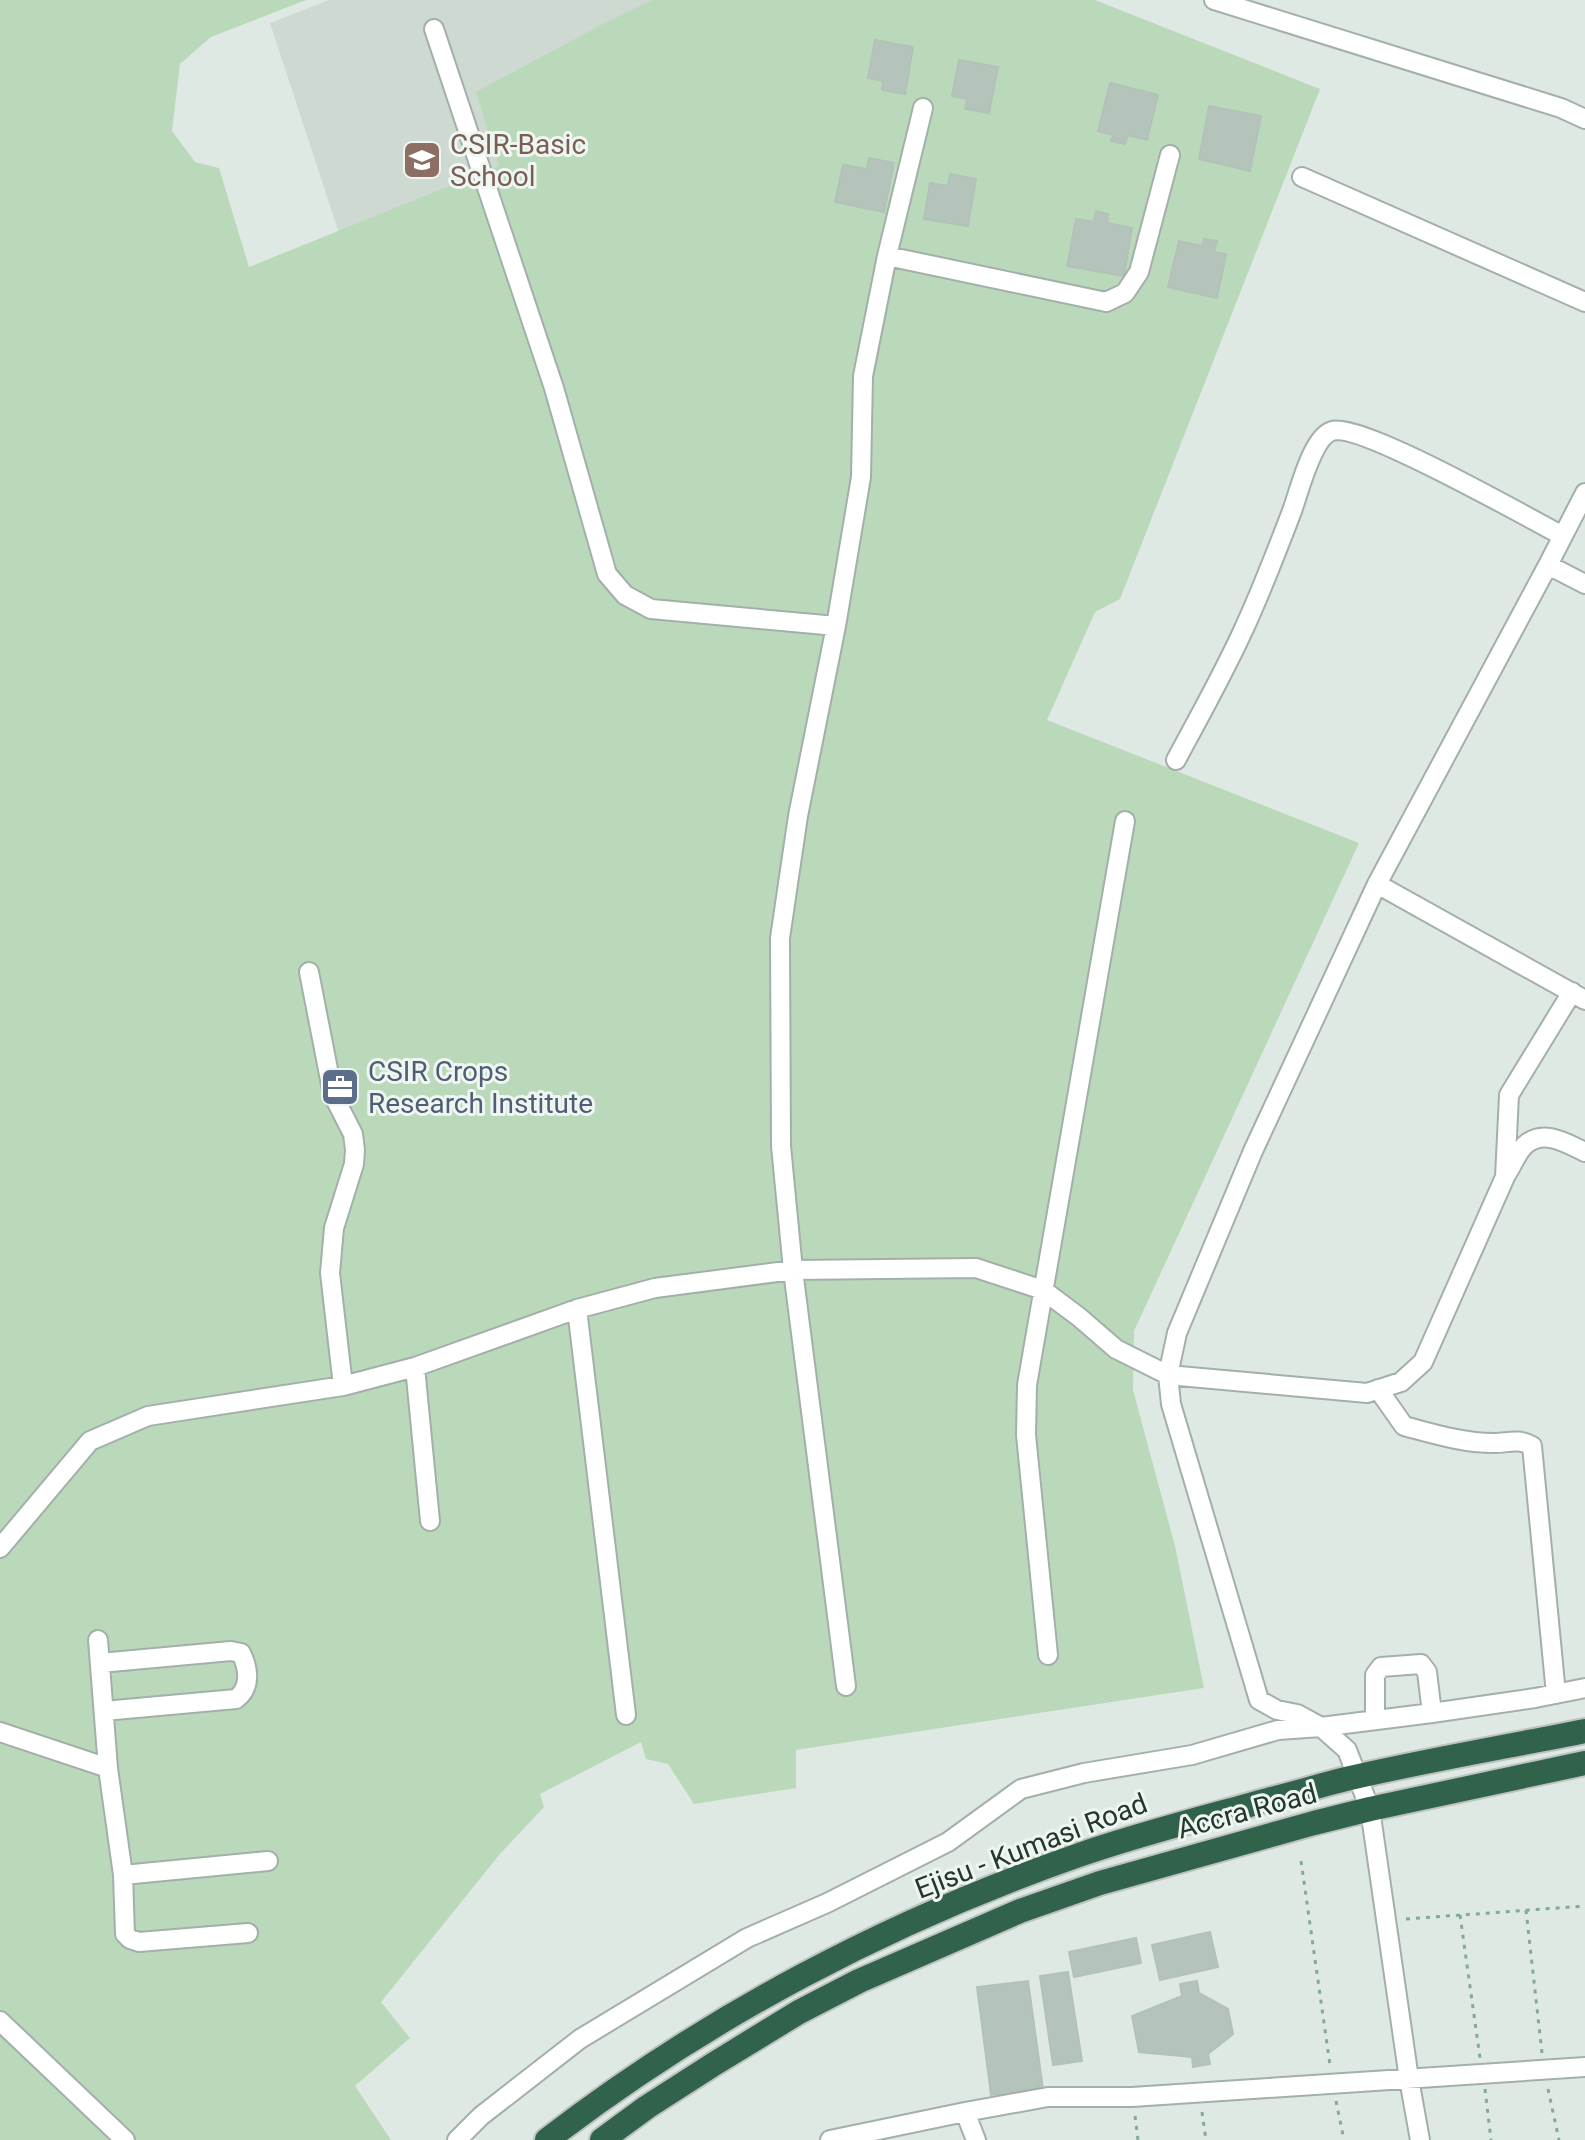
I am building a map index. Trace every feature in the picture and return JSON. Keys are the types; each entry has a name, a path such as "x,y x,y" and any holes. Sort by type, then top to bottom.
{"highway":[{"name":"Ejisu - Kumasi Road","path":"547,2140 691,2039 791,1981 991,1888 1079,1855 1172,1826 1358,1776 1585,1731"},
{"name":"Accra Road","path":"602,2140 647,2107 799,2012 859,1981 1020,1911 1100,1883 1370,1809 1585,1763"}],"street":[{"path":"1214,0 1561,108 1585,119"},
{"path":"434,29 554,388 607,574 625,595 651,609 836,626"},
{"path":"846,1686 793,1270 781,1146 780,938 798,816 836,626 861,477 863,376 887,256 923,108"},
{"path":"887,256 1106,302 1125,293 1139,272 1170,155"},
{"path":"1302,177 1585,302"},
{"path":"1176,760 1271,569 1321,437 1343,430 1363,435 1563,536"},
{"path":"1420,2140 1370,1809 1347,1750 1321,1727 1259,1700 1171,1404 1168,1375 1177,1333 1248,1164 1377,884 1585,493"},
{"path":"1548,565 1585,584"},
{"path":"1048,1655 1026,1435 1027,1385 1125,821"},
{"path":"1377,884 1578,996 1509,1095 1505,1177"},
{"path":"309,972 333,1095 353,1134 355,1150 354,1164 334,1228 330,1273 343,1386"},
{"path":"0,1548 90,1441 148,1416 343,1386 415,1367 577,1309 655,1288 793,1270 976,1268 1043,1290 1116,1349 1168,1375 1367,1393 1401,1382 1423,1362 1505,1177 1524,1146 1541,1137 1558,1139 1585,1152"},
{"path":"577,1309 626,1715"},
{"path":"415,1367 430,1521"},
{"path":"1378,1389 1404,1426 1466,1442 1523,1441 1532,1446 1556,1694"},
{"path":"98,1640 108,1768 123,1875 125,1934 139,1942 248,1933"},
{"path":"100,1663 231,1651 241,1653 246,1664 245,1692 236,1699 104,1711"},
{"path":"1375,1719 1375,1675 1381,1667 1421,1664 1427,1672 1432,1713"},
{"path":"457,2140 481,2116 580,2039 747,1938 827,1903 948,1842 1021,1789 1084,1773 1192,1755 1278,1730 1432,1713 1585,1688"},
{"path":"0,1732 108,1768"},
{"path":"123,1875 268,1861"},
{"path":"0,2021 125,2140"},
{"path":"830,2140 1048,2097 1132,2097 1585,2067"},
{"path":"965,2112 976,2140"}],"path":[{"path":"1301,1861 1344,2140"},
{"path":"1386,1921 1585,1906"},
{"path":"1526,1910 1544,2070 1559,2140"},
{"path":"1460,1915 1491,2140"},
{"path":"1199,2092 1206,2140"},
{"path":"1132,2097 1138,2140"}],"shaded area":[{"name":"CSIR-Basic School","path":"329,0 683,0 717,84 340,236 270,23"}],"green space":[{"path":"0,0 306,0 211,37 180,64 172,131 195,162 219,168 249,267 499,166 476,92 652,0 1095,0 1320,89 1120,599 1095,612 1047,720 1359,843 1134,1331 1133,1390 1175,1546 1204,1688 796,1750 796,1788 694,1804 668,1764 646,1759 641,1742 540,1794 544,1807 499,1855 381,2002 410,2038 355,2086 391,2140 0,2140"}],"building":[{"path":"875,40 913,47 905,94 882,90 883,81 868,78"},
{"path":"959,60 998,67 989,113 965,109 967,99 952,96"},
{"path":"1110,83 1158,95 1147,140 1128,135 1125,144 1111,141 1113,135 1098,131"},
{"path":"1209,106 1261,116 1250,171 1199,159"},
{"path":"869,158 894,163 884,212 835,202 843,165 867,169"},
{"path":"950,174 976,179 968,226 924,219 930,183 948,186"},
{"path":"1096,211 1108,214 1107,223 1132,228 1124,276 1067,266 1076,219 1094,222"},
{"path":"1204,239 1217,241 1214,252 1226,254 1217,298 1168,287 1179,241 1202,246"},
{"path":"1210,1932 1218,1967 1160,1980 1152,1945"},
{"path":"1136,1938 1141,1963 1074,1977 1069,1952"},
{"path":"1068,1972 1082,2061 1053,2065 1040,1976"},
{"path":"1028,1981 1043,2089 991,2095 977,1987"},
{"path":"1197,1981 1199,1993 1228,2009 1233,2034 1208,2054 1210,2064 1193,2067 1192,2057 1139,2052 1132,2016 1182,1996 1180,1984"}],"place":[{"name":"CSIR-Basic School","path":"422,160"},
{"name":"CSIR Crops Research Institute","path":"340,1087"}]}
